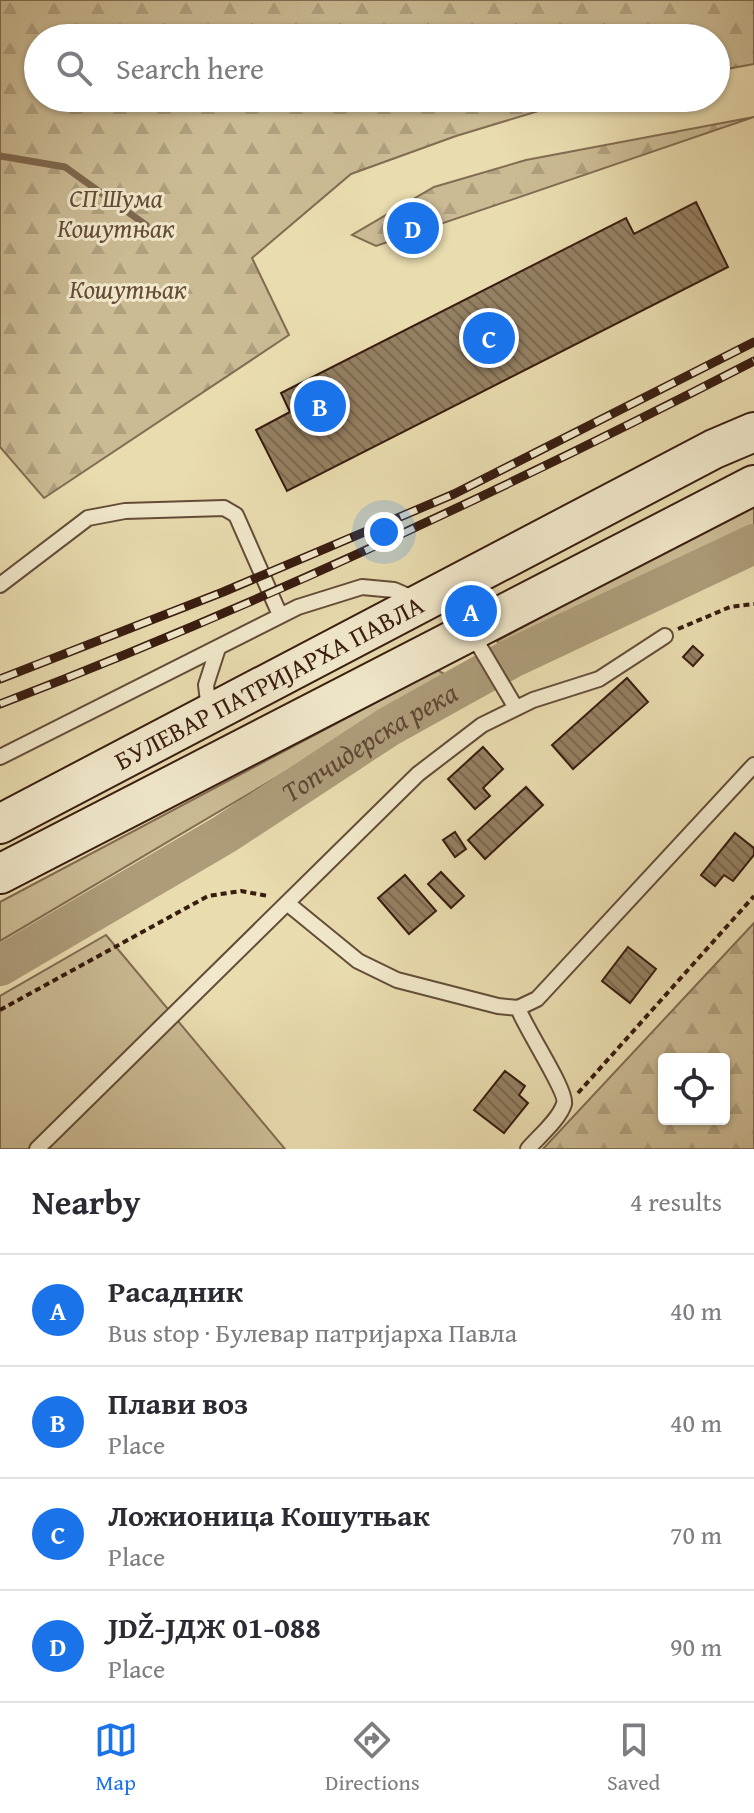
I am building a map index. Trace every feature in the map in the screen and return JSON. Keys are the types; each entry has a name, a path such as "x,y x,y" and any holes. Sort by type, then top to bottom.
{"main road":[{"name":"БУЛЕВАР ПАТРИЈАРХА ПАВЛА","path":"0,824 714,449 754,432"},
{"name":"БУЛЕВАР ПАТРИЈАРХА ПАВЛА","path":"0,874 473,636 754,485"}],"lane":[{"path":"0,585 88,518 125,511 224,508 236,515 280,615"},
{"path":"0,757 280,615 362,587 394,590 425,601"},
{"path":"473,636 516,708"},
{"path":"37,1149 418,774 471,733 516,708 599,679 665,636"},
{"path":"209,714 206,685 218,648"},
{"path":"287,903 342,950 373,971 435,992 518,1008 546,989 754,765"},
{"path":"518,1008 529,1036 560,1083 565,1098 561,1110 528,1149"}],"path":[{"path":"665,636 730,607 754,604"},
{"path":"0,1010 208,896 241,891 287,903"},
{"path":"565,1098 578,1093 594,1079 754,896"}],"green space":[{"name":"Кошутњак","path":"0,0 754,0 754,64 730,68 730,24 24,24 24,112 535,112 456,136 351,174 252,258 289,335 44,498 0,447"},
{"path":"754,117 376,246 352,235 434,187 526,160"},
{"path":"754,507 754,540 504,653 497,641 669,548"},
{"path":"437,670 448,676 0,941 0,902"},
{"path":"754,923 754,1149 543,1149"},
{"path":"106,935 285,1149 0,1149 0,996"}],"building":[{"path":"696,202 728,267 287,491 256,430 290,412 281,393 626,218 634,234"},
{"path":"693,646 703,655 693,666 683,657"},
{"path":"627,678 648,702 573,769 552,745"},
{"path":"483,747 503,769 483,788 490,796 475,809 448,779"},
{"path":"526,787 543,805 485,859 468,840"},
{"path":"455,832 466,849 455,857 443,840"},
{"path":"735,833 754,848 754,855 733,881 724,875 715,886 701,875"},
{"path":"441,872 464,896 451,908 428,884"},
{"path":"405,875 436,911 409,934 378,898"},
{"path":"628,947 656,969 630,1003 602,981"},
{"path":"505,1071 525,1086 519,1095 528,1103 504,1133 474,1110"}],"waterway":[{"path":"0,156 65,167 146,225"},
{"name":"Топчидерска река","path":"0,966 225,834 388,727 510,659 754,544"}],"railway":[{"path":"0,679 223,592 454,494 754,342"},
{"path":"0,704 192,626 382,543 754,361"}],"place":[{"name":"JDŽ-JДЖ 01-088","path":"413,228"},
{"name":"Ложионица Кошутњак","path":"489,338"},
{"name":"Плави воз","path":"320,406"},
{"name":"Расадник","path":"471,611"}],"park label":[{"name":"СП Шума Кошутњак","path":"116,213"}]}
